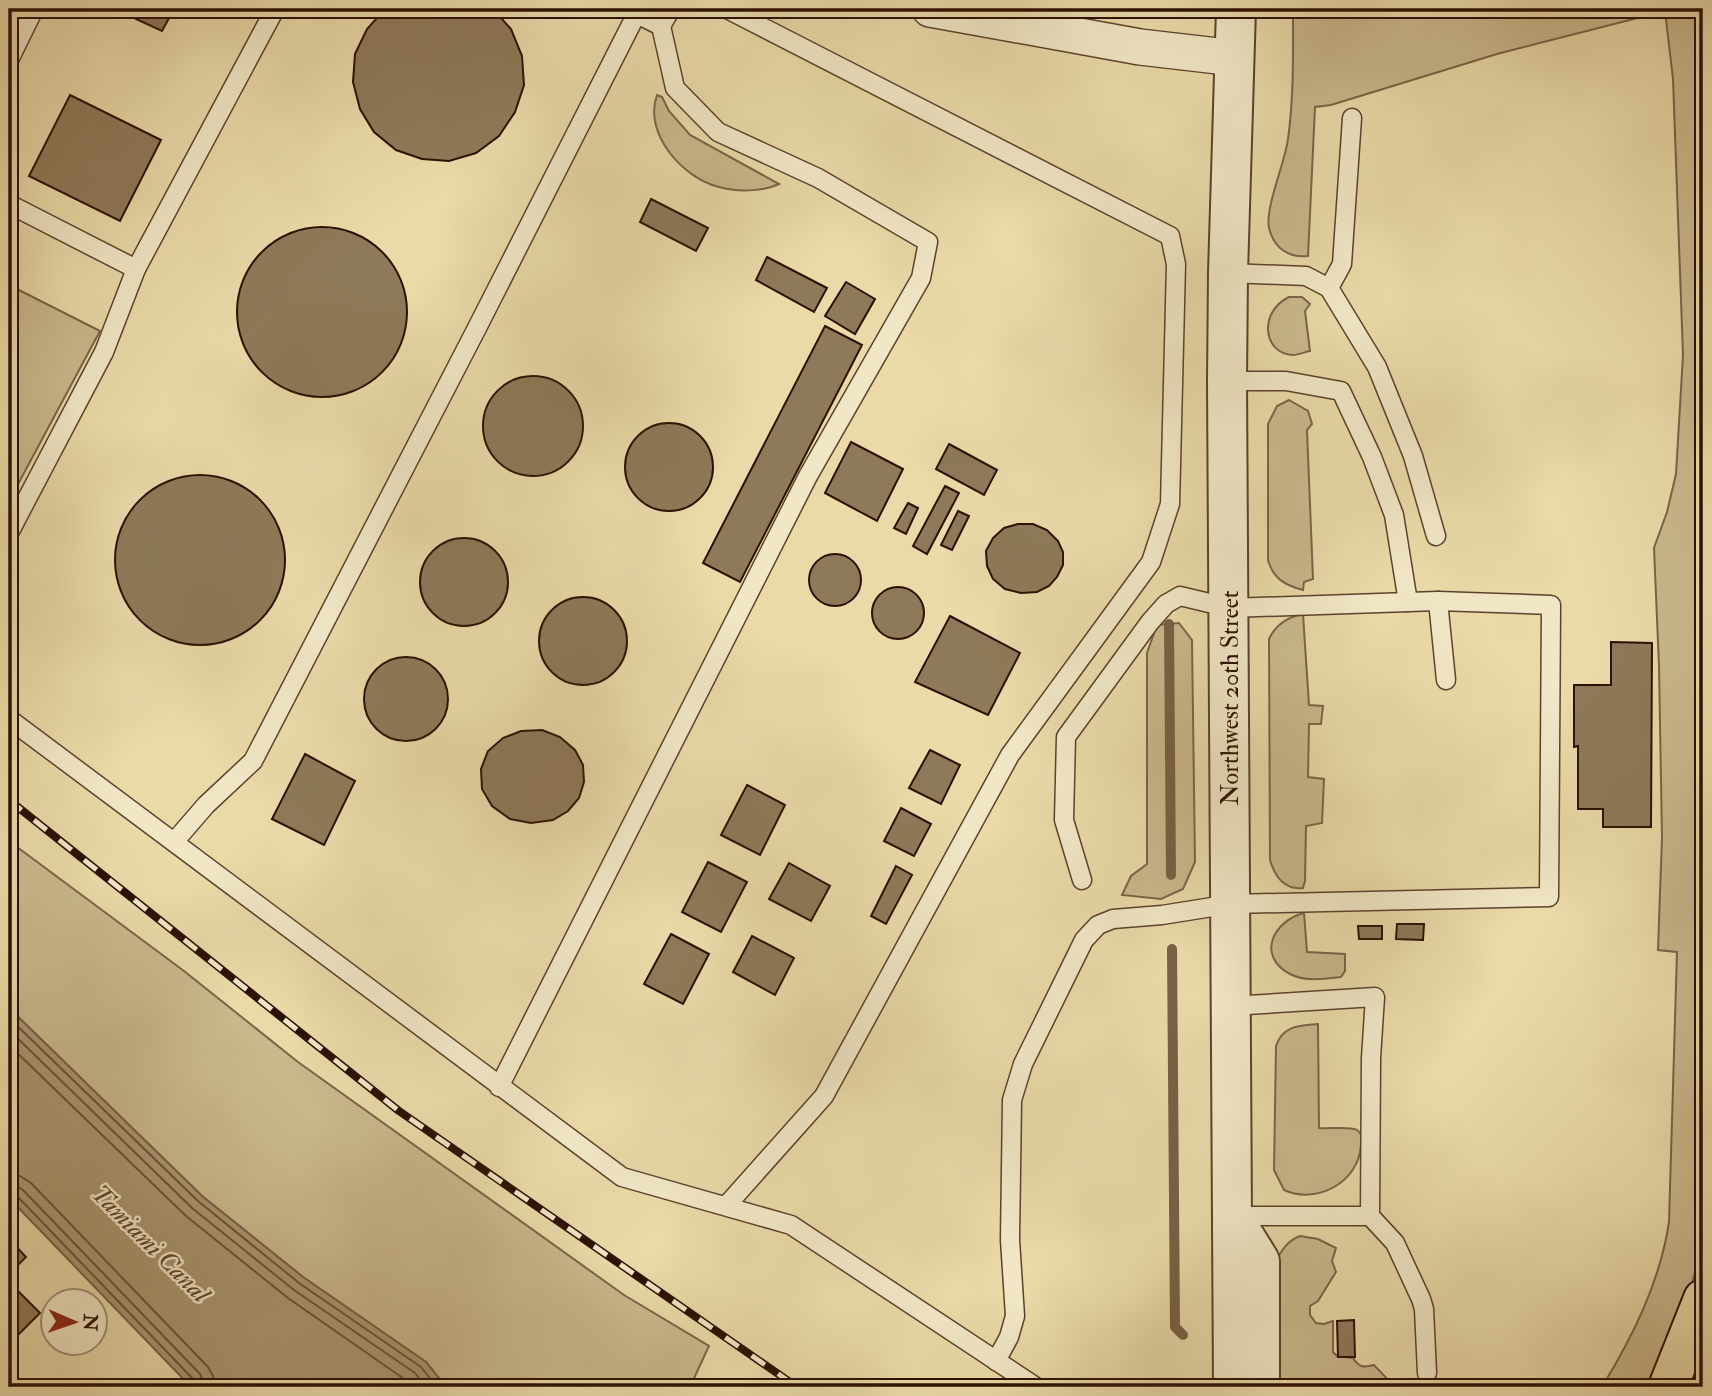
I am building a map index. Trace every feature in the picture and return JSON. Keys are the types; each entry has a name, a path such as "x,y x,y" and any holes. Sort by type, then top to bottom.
{"main road":[{"path":"1668,1387 1703,1299"}],"street":[{"path":"930,9 1140,47 1235,58"},
{"name":"Northwest 20th Street","path":"1233,1387 1227,381 1236,9"},
{"path":"1232,1216 1260,1261 1260,1387"}],"lane":[{"path":"9,60 34,9"},
{"path":"9,533 104,352 136,269 275,9"},
{"path":"499,1087 808,476 921,278 928,242 818,178 718,132 675,88 662,26 671,9"},
{"path":"726,1206 824,1096 1010,755 1151,562 1170,504 1177,264 1170,236 727,9"},
{"path":"174,842 206,805 253,761 478,326 632,11 662,26"},
{"path":"1329,288 1342,264 1352,118"},
{"path":"9,204 136,269"},
{"path":"1228,273 1306,276 1329,288 1377,367 1413,456 1436,536"},
{"path":"1227,381 1286,381 1341,391 1372,457 1394,515 1408,602"},
{"path":"996,1361 1009,1337 1015,1317 1010,1240 1012,1100 1023,1064 1084,940 1098,925 1113,919 1162,915 1231,904 1549,897 1551,606 1438,601 1230,608 1180,596 1166,604 1066,737 1064,820 1082,880"},
{"path":"1438,601 1446,680"},
{"path":"9,719 622,1177 791,1225 1035,1387"},
{"path":"1231,1006 1375,997 1371,1058 1370,1216 1395,1243 1424,1309 1427,1373"},
{"path":"1232,1216 1370,1216"}],"shaded area":[{"path":"1293,9 1697,9 1703,97 1703,1238 1681,1315 1648,1387 1602,1387 1644,1308 1659,1266 1669,1222 1677,952 1658,950 1662,838 1654,548 1667,512 1676,474 1683,355 1673,79 1665,11 1497,54 1331,105 1315,107 1308,256 1301,256 1288,253 1278,246 1269,228 1272,197 1286,149 1290,123"},
{"path":"657,95 662,97 669,111 690,135 779,184 757,190 733,190 705,182 692,174 669,152 661,139 654,110"},
{"path":"9,285 100,331 9,501"},
{"path":"1289,297 1302,297 1310,304 1305,311 1310,351 1295,355 1275,348 1268,331 1272,312"},
{"path":"1289,400 1308,411 1312,424 1307,430 1313,579 1304,582 1303,590 1280,580 1268,560 1268,424 1277,406"},
{"path":"1303,614 1309,705 1323,706 1321,724 1309,724 1308,777 1324,779 1322,823 1306,826 1305,881 1303,888 1297,888 1282,881 1270,860 1269,639 1283,622"},
{"path":"1179,623 1192,640 1195,862 1183,889 1161,899 1122,895 1131,876 1147,864 1147,653 1157,625"},
{"path":"9,841 184,971 298,1062 624,1295 709,1346 690,1387 446,1387 426,1362 303,1277 202,1196 9,1008"},
{"path":"1304,913 1307,952 1345,954 1345,971 1341,977 1296,977 1280,967 1273,958 1271,949 1277,931 1293,917"},
{"path":"1318,1024 1319,1128 1357,1130 1361,1143 1353,1170 1334,1187 1310,1195 1297,1194 1284,1190 1274,1170 1276,1046 1287,1030"},
{"path":"1300,1236 1318,1239 1336,1248 1332,1261 1336,1272 1318,1301 1310,1306 1310,1315 1316,1323 1333,1321 1333,1352 1337,1356 1353,1358 1362,1366 1374,1365 1395,1387 1273,1387 1275,1262 1288,1243"},
{"path":"1703,1350 1703,1387 1691,1387"}],"water":[{"name":"Tamiami Canal","path":"9,1008 202,1196 303,1277 426,1362 446,1387 191,1387 108,1301 108,1288 96,1288 9,1198"}],"building":[{"path":"142,9 174,9 162,31 136,19"},
{"path":"385,9 493,9 511,29 522,56 524,85 515,112 499,136 476,153 449,161 422,159 396,150 374,132 360,109 353,82 355,54 367,29"},
{"path":"70,95 161,140 120,221 29,176"},
{"path":"651,199 708,228 696,251 640,222"},
{"path":"322,227 355,233 382,252 401,279 407,312 401,345 382,372 355,391 322,397 289,391 262,372 243,345 237,312 243,279 262,252 289,233"},
{"path":"767,257 827,288 814,312 756,280"},
{"path":"846,282 875,299 855,334 825,316"},
{"path":"825,326 862,345 740,582 703,563"},
{"path":"533,376 552,380 568,391 579,407 583,426 579,445 568,461 552,472 533,476 514,472 498,461 487,445 483,426 487,407 498,391 514,380"},
{"path":"660,423 678,423 694,430 706,442 713,458 713,476 706,492 694,504 678,511 660,511 644,504 632,492 625,476 625,458 632,442 644,430"},
{"path":"851,442 903,469 877,521 825,493"},
{"path":"949,444 997,470 984,495 936,469"},
{"path":"200,475 233,481 260,500 279,527 285,560 279,593 260,620 233,639 200,645 167,639 140,620 121,593 115,560 121,527 140,500 167,481"},
{"path":"945,486 959,493 927,554 913,546"},
{"path":"908,503 918,508 906,534 894,528"},
{"path":"958,511 969,516 952,550 941,545"},
{"path":"1033,524 1047,530 1058,541 1063,552 1063,565 1057,577 1049,586 1037,592 1021,593 1005,589 993,579 987,566 986,551 993,538 1004,528"},
{"path":"455,538 473,538 489,545 501,557 508,573 508,591 501,607 489,619 473,626 455,626 439,619 427,607 420,591 420,573 427,557 439,545"},
{"path":"835,554 845,556 853,562 859,570 859,590 853,598 845,604 835,606 825,604 817,598 811,590 809,580 811,570 817,562 825,556"},
{"path":"898,587 908,589 916,595 922,603 922,623 916,631 908,637 898,639 888,637 880,631 874,623 872,613 874,603 880,595 888,589"},
{"path":"574,597 592,597 608,604 620,616 627,632 627,650 620,666 608,678 592,685 574,685 558,678 546,666 539,650 539,632 546,616 558,604"},
{"path":"950,616 1020,653 988,715 915,682"},
{"path":"1611,642 1652,643 1651,827 1603,827 1603,809 1578,809 1574,685 1611,685"},
{"path":"406,657 422,660 436,669 445,683 448,699 445,715 436,729 422,738 406,741 390,738 376,729 367,715 364,699 367,683 376,669 390,660"},
{"path":"542,730 560,737 575,750 583,765 584,782 579,798 568,811 553,820 531,823 510,819 492,806 482,789 481,769 488,751 503,738 521,731"},
{"path":"930,750 960,765 941,804 909,788"},
{"path":"305,754 355,781 324,845 272,819"},
{"path":"747,785 785,805 760,855 721,835"},
{"path":"901,808 931,824 914,856 884,841"},
{"path":"708,862 747,882 721,932 682,912"},
{"path":"789,863 830,886 811,921 769,899"},
{"path":"896,866 912,875 886,924 871,916"},
{"path":"1397,924 1424,924 1423,940 1396,939"},
{"path":"1358,926 1382,926 1382,939 1359,939"},
{"path":"671,934 709,954 683,1004 644,984"},
{"path":"752,936 794,958 775,995 733,972"},
{"path":"9,1239 26,1257 9,1274"},
{"path":"9,1282 38,1311 38,1315 9,1344"},
{"path":"1354,1320 1355,1357 1338,1357 1337,1321"}],"waterway":[{"path":"1169,624 1171,875"},
{"path":"1172,949 1175,1327 1183,1335"}],"railway":[{"path":"9,800 399,1111 797,1387"}]}
